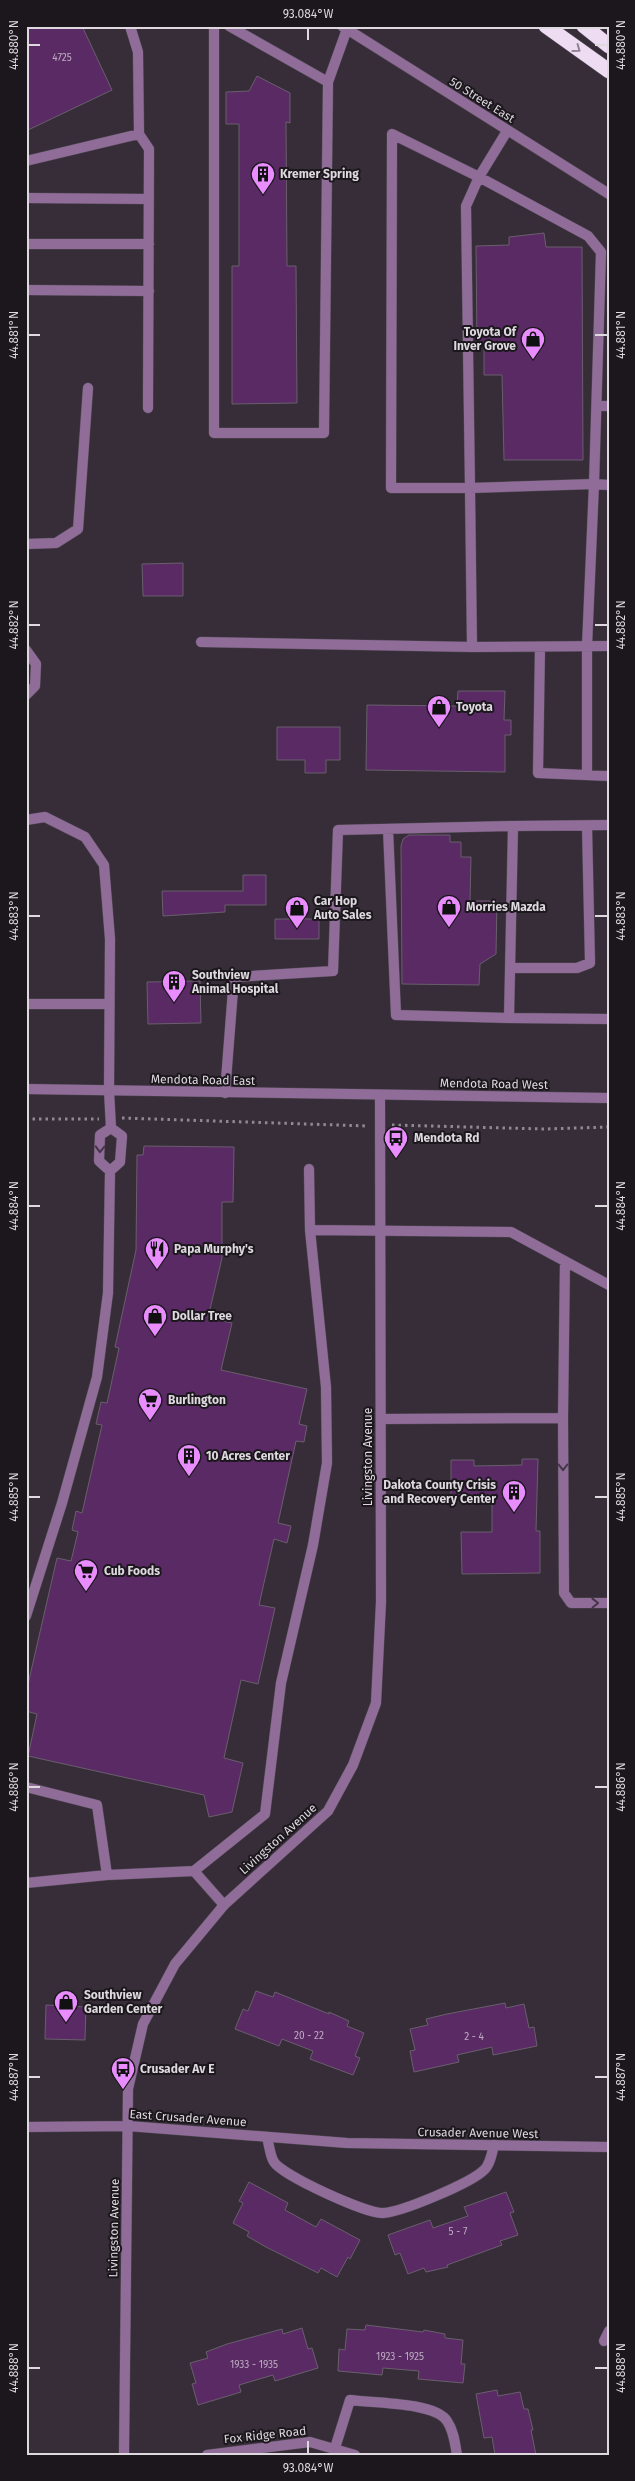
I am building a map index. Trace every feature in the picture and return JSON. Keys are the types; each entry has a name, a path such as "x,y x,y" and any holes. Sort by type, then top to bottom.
{"highway":[{"path":"546,26 609,71"},
{"path":"584,26 609,46"}],"street":[{"path":"130,26 138,52 139,134 149,149 148,408"},
{"path":"214,26 214,434 324,433 328,82 344,28"},
{"path":"229,26 328,82"},
{"name":"50 Street East","path":"344,28 609,194"},
{"path":"472,647 466,206 479,177 507,131"},
{"path":"26,161 139,134"},
{"path":"587,775 587,646 594,484 597,406 600,252 588,236 479,177 392,134 391,488 470,488 594,484 609,486"},
{"path":"26,198 149,199"},
{"path":"26,244 149,244"},
{"path":"26,290 149,291"},
{"path":"26,544 56,543 78,529 88,388"},
{"path":"597,406 609,406"},
{"path":"201,642 472,647 609,646"},
{"path":"540,647 538,773 609,776"},
{"path":"26,650 36,664 36,686 26,695"},
{"path":"26,820 45,817 85,838 104,865 110,939 108,1091 111,1128 122,1136 120,1162 110,1171"},
{"path":"225,1093 234,977 333,971 338,830 609,825"},
{"path":"510,1018 513,826"},
{"path":"510,968 577,968 590,963 587,826"},
{"path":"388,829 396,1016 609,1019"},
{"path":"26,1004 109,1004"},
{"name":"Mendota Road East","path":"26,1089 380,1096"},
{"name":"Mendota Road West","path":"380,1096 609,1098"},
{"name":"Livingston Avenue","path":"124,2455 128,2089 143,2024 175,1964 224,1905 328,1811 353,1765 376,1704 382,1602 380,1096"},
{"path":"26,1616 62,1503 97,1377 108,1293 110,1171 100,1161 100,1135 111,1128"},
{"path":"26,1884 107,1874 194,1871 265,1814 281,1682 313,1545 327,1463 326,1396 310,1230 309,1169"},
{"path":"310,1230 511,1232 609,1285"},
{"path":"565,1261 562,1418 564,1592 571,1603 609,1603"},
{"path":"381,1418 562,1418"},
{"path":"26,1787 97,1805 107,1874"},
{"path":"194,1871 224,1905"},
{"name":"East Crusader Avenue","path":"26,2127 128,2126 347,2143"},
{"path":"267,2137 274,2163 294,2178 363,2209 383,2213 418,2203 469,2181 486,2169 494,2146"},
{"name":"Crusader Avenue West","path":"347,2143 609,2147"},
{"path":"604,2341 609,2330"},
{"path":"335,2448 350,2400 418,2407 442,2415 448,2422 453,2435 457,2455"},
{"name":"Fox Ridge Road","path":"207,2455 310,2442 355,2455"}],"path":[{"path":"146,1118 357,1126"},
{"path":"26,1119 71,1120"},
{"path":"411,1124 544,1129 609,1128"}],"building":[{"path":"26,26 82,26 112,90 26,131"},
{"name":"Kremer Spring","path":"257,76 290,93 290,123 286,122 287,266 296,266 297,403 232,404 232,266 239,266 239,124 226,124 226,92 249,91"},
{"name":"Toyota Of Inver Grove","path":"544,233 546,247 582,247 583,460 504,460 502,375 484,375 484,344 477,345 476,246 509,245 509,237"},
{"path":"183,563 183,596 143,596 142,564"},
{"name":"Toyota","path":"458,691 505,691 504,720 511,720 511,735 505,735 505,772 366,770 367,705 457,706"},
{"path":"277,727 340,727 340,760 326,760 326,773 305,773 305,760 277,760"},
{"name":"Morries Mazda","path":"409,835 450,835 450,842 461,842 461,857 471,857 470,901 497,901 496,954 480,964 479,985 402,984 401,846 403,839"},
{"path":"243,875 266,875 266,905 225,905 225,912 163,916 162,891 243,891"},
{"name":"Car Hop Auto Sales","path":"275,919 319,919 319,939 275,939"},
{"name":"Southview Animal Hospital","path":"200,981 201,1023 148,1024 147,982"},
{"name":"10 Acres Center","path":"144,1146 234,1147 233,1202 222,1202 222,1258 208,1318 232,1323 221,1370 307,1389 299,1424 307,1426 304,1442 296,1441 278,1523 291,1526 287,1543 274,1539 259,1605 275,1608 258,1684 241,1680 224,1758 243,1763 232,1812 209,1817 204,1795 28,1756 37,1714 26,1711 26,1693 57,1558 71,1561 78,1532 72,1530 76,1511 82,1513 102,1425 96,1424 101,1402 107,1403 119,1348 115,1347 136,1250 137,1155 143,1155"},
{"name":"Dakota County Crisis and Recovery Center","path":"522,1459 538,1459 536,1531 540,1531 540,1573 462,1574 461,1532 492,1532 492,1495 451,1495 451,1460 474,1460 474,1466 522,1465"},
{"path":"256,1991 273,1997 275,1992 329,2014 329,2012 349,2021 347,2026 364,2033 355,2056 360,2058 353,2075 310,2059 313,2051 282,2039 279,2046 235,2029 243,2009 248,2011"},
{"path":"505,2003 506,2008 524,2004 529,2028 534,2027 537,2046 493,2055 492,2047 457,2055 459,2062 414,2072 410,2051 415,2050 410,2029 428,2025 426,2019"},
{"name":"Southview Garden Center","path":"46,2005 86,2007 85,2040 45,2039"},
{"path":"249,2182 288,2203 285,2210 316,2227 321,2219 360,2240 350,2259 348,2257 337,2277 321,2268 318,2273 266,2247 247,2236 249,2232 233,2223 243,2203 239,2201"},
{"path":"506,2192 514,2212 510,2213 518,2235 500,2241 502,2245 447,2265 448,2267 426,2272 424,2268 408,2274 400,2253 395,2255 388,2235 430,2220 433,2228 468,2216 464,2207"},
{"path":"366,2325 423,2332 424,2330 445,2334 445,2338 463,2340 461,2364 465,2364 463,2383 418,2379 419,2371 383,2368 382,2375 338,2371 339,2349 345,2350 347,2329 365,2330"},
{"path":"302,2328 308,2349 312,2348 318,2368 275,2381 273,2375 239,2385 241,2392 198,2405 192,2384 196,2383 190,2363 208,2358 206,2352 227,2344 282,2329 283,2334"},
{"path":"497,2390 498,2396 520,2392 524,2409 528,2409 536,2455 495,2455 492,2437 484,2438 476,2394"}],"place":[{"name":"Kremer Spring","path":"263,195"},
{"name":"Toyota Of Inver Grove","path":"533,360"},
{"name":"Toyota","path":"439,728"},
{"name":"Morries Mazda","path":"449,928"},
{"name":"Car Hop Auto Sales","path":"297,929"},
{"name":"Southview Animal Hospital","path":"174,1003"},
{"name":"Mendota Rd","path":"396,1159"},
{"name":"Papa Murphy's","path":"157,1270"},
{"name":"Dollar Tree","path":"155,1337"},
{"name":"Burlington","path":"150,1421"},
{"name":"10 Acres Center","path":"189,1477"},
{"name":"Dakota County Crisis and Recovery Center","path":"514,1513"},
{"name":"Cub Foods","path":"86,1592"},
{"name":"Southview Garden Center","path":"66,2023"},
{"name":"Crusader Av E","path":"123,2090"}]}
